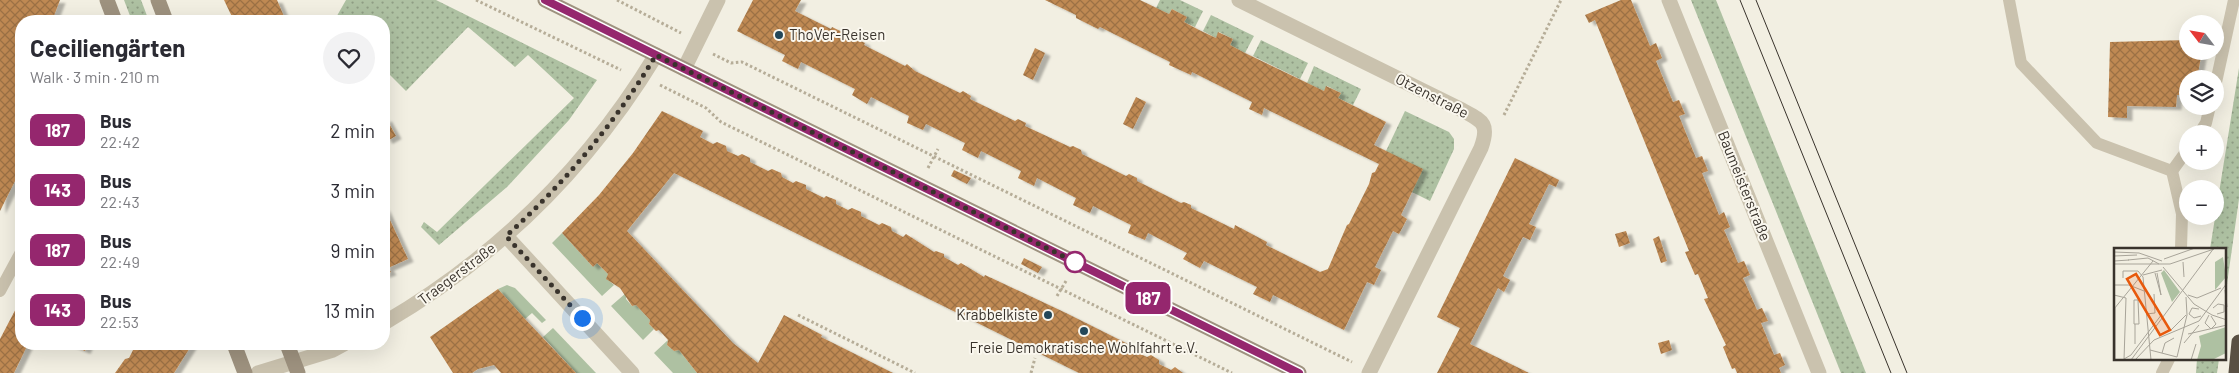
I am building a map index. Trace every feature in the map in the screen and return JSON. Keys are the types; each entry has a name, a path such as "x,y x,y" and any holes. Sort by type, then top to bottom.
{"highway":[{"path":"2236,373 2239,342"}],"street":[{"path":"107,0 113,15"},
{"path":"158,0 164,15"},
{"path":"544,0 1299,373"},
{"path":"684,69 718,0"},
{"name":"Otzenstraße","path":"1239,0 1462,110 1479,119 1484,126 1485,133 1481,148 1369,373"},
{"name":"Baumeisterstraße","path":"1669,0 1819,373"},
{"name":"Traegerstraße","path":"390,319 449,282 506,236 550,194 602,134 656,55"},
{"path":"506,236 632,373"},
{"path":"236,350 245,373"},
{"path":"289,350 296,367"},
{"path":"258,373 296,367 333,350"}],"lane":[{"path":"2009,0 2022,63 2097,143 2172,171"},
{"path":"2219,70 2234,0"},
{"path":"2179,161 2172,171 2182,214 2181,248"},
{"path":"0,291 15,272"},
{"path":"2162,373 2169,360"}],"path":[{"path":"476,0 609,66"},
{"path":"618,0 674,28"},
{"path":"1504,115 1561,0"},
{"path":"715,55 730,63 742,62 1352,362"},
{"path":"692,100 706,108 721,122 1232,373"},
{"path":"928,169 938,149"},
{"path":"1057,296 1067,278"},
{"path":"798,315 915,373"},
{"path":"1030,373 1035,358"}],"green space":[{"path":"124,0 141,0 147,15 130,15"},
{"path":"346,0 436,0 597,80 569,120 507,187 439,245 421,227 424,222 437,232 574,98 528,55 515,67 468,27 406,91 390,75 390,15 337,15"},
{"path":"1160,0 1180,0 1203,11 1195,27 1184,22 1187,17 1172,9 1169,14 1156,8"},
{"path":"1691,0 1716,0 1866,373 1841,373"},
{"path":"1211,15 1254,36 1245,53 1230,45 1233,39 1219,32 1216,38 1203,31"},
{"path":"1261,40 1308,63 1300,79 1253,56"},
{"path":"1314,66 1361,89 1353,105 1338,98 1341,93 1327,86 1324,91 1307,83"},
{"path":"2239,68 2239,199 2226,291 2226,248 2210,248 2214,225 2224,225 2224,180 2221,180"},
{"path":"1405,111 1449,132 1454,139 1454,149 1430,201 1412,192 1386,151"},
{"path":"562,233 593,267 597,263 608,274 607,279 614,285 602,296 552,243"},
{"path":"507,285 515,288 546,320 542,323 532,313 525,319 498,289"},
{"path":"626,293 626,299 632,306 636,305 650,320 649,324 654,329 643,340 611,306"},
{"path":"553,328 596,373 576,373 543,337"},
{"path":"668,340 667,345 674,351 679,350 697,373 673,373 654,353"},
{"path":"2197,360 2219,360 2217,373 2196,373"}],"building":[{"path":"0,0 60,0 54,15 15,15 15,181 0,211"},
{"path":"224,0 277,0 283,15 231,15"},
{"path":"753,0 801,0 795,11 865,43 864,45 905,66 907,64 915,71 960,93 963,91 971,96 970,99 1015,121 1018,119 1026,123 1025,126 1070,147 1073,146 1081,150 1082,154 1126,176 1129,174 1137,178 1137,181 1181,203 1184,202 1191,205 1191,208 1234,229 1235,225 1267,242 1266,245 1320,272 1328,269 1347,225 1369,184 1372,173 1375,172 1379,164 1264,108 1262,115 1249,109 1252,102 1192,72 1191,75 1169,65 1170,62 1100,27 1098,29 1076,18 1076,15 1045,0 1140,0 1169,14 1172,9 1187,17 1184,22 1199,30 1216,38 1218,32 1233,39 1230,45 1245,53 1324,91 1326,86 1341,93 1338,98 1386,122 1374,145 1423,169 1401,215 1407,219 1399,234 1393,231 1375,267 1381,270 1374,285 1367,282 1344,330 1273,295 1270,302 1253,294 1257,287 1204,261 1200,268 1183,259 1187,253 1148,233 1145,240 1128,233 1131,225 1093,206 1090,213 1073,205 1076,198 1037,178 1034,186 1018,178 1021,171 981,151 978,158 962,150 965,143 926,124 923,130 907,123 909,116 871,97 867,104 852,95 855,89 801,62 798,69 782,61 785,55 737,31"},
{"path":"1621,0 1631,0 1650,46 1656,43 1662,58 1656,61 1673,102 1679,100 1685,114 1679,116 1696,158 1702,156 1708,171 1702,173 1719,215 1724,212 1730,227 1724,230 1738,263 1744,261 1750,275 1743,278 1757,310 1762,308 1768,321 1761,323 1774,355 1780,353 1785,365 1779,368 1781,373 1737,373 1735,368 1732,369 1723,347 1726,345 1704,299 1708,298 1698,274 1695,275 1685,252 1689,251 1595,20 1589,23 1585,15"},
{"path":"2179,40 2179,60 2200,60 2199,70 2179,70 2179,95 2177,95 2176,107 2127,106 2127,118 2108,117 2110,42"},
{"path":"1035,48 1045,53 1033,80 1023,75"},
{"path":"1136,97 1146,102 1133,129 1123,124"},
{"path":"662,111 703,131 700,137 713,144 717,142 726,146 727,151 738,156 742,154 750,158 750,162 768,171 772,169 781,173 782,177 793,183 796,181 806,185 806,189 824,198 826,196 836,200 836,204 848,210 852,208 861,212 861,216 879,225 882,223 891,227 892,231 903,237 906,234 934,252 944,254 944,257 958,265 961,263 984,277 985,275 1066,313 1136,348 1134,351 1147,357 1151,355 1159,360 1159,364 1171,370 1175,367 1183,373 1079,373 674,173 627,231 733,343 758,363 784,315 822,335 821,337 893,373 697,373 679,350 674,351 667,345 668,340 659,330 656,331 649,324 650,320 636,305 632,306 620,288 606,279 608,274 597,263 593,267 562,233 599,195 633,153"},
{"path":"390,125 396,136 390,139"},
{"path":"1515,158 1559,180 1556,187 1549,184 1529,224 1536,227 1530,240 1523,237 1503,276 1510,280 1504,292 1498,288 1470,344 1529,373 1437,373 1460,328 1437,317"},
{"path":"954,170 971,178 967,184 951,176"},
{"path":"390,220 408,259 390,267"},
{"path":"1626,231 1630,243 1619,247 1615,234"},
{"path":"1659,236 1667,261 1661,263 1653,239"},
{"path":"1024,258 1042,267 1038,273 1021,264"},
{"path":"498,289 576,373 501,373 494,365 478,369 472,373 453,373 430,337"},
{"path":"15,310 15,350 25,350 14,373 0,373 0,339"},
{"path":"1669,340 1672,350 1661,354 1658,343"},
{"path":"133,350 188,350 174,373 115,373 125,359 129,358"}],"tram line":[{"path":"1740,0 1891,373"},
{"path":"1756,0 1907,373"}],"bus line":[{"name":"187","path":"545,0 1299,373"}],"place":[{"name":"ThoVer-Reisen","path":"779,35"},
{"name":"Krabbelkiste","path":"1048,315"},
{"name":"Freie Demokratische Wohlfahrt e.V.","path":"1084,331"}],"route":[{"path":"582,318 506,236 579,163 622,107 656,55 1075,262"}]}
